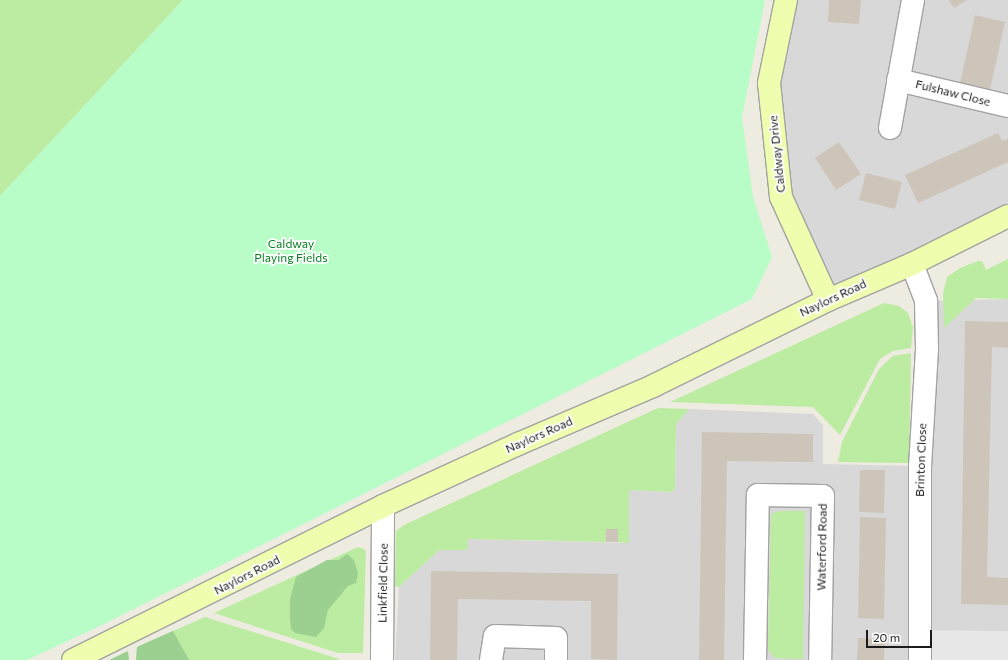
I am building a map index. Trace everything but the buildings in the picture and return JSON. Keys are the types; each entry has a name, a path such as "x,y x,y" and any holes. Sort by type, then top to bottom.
{"street":[{"name":"Caldway Drive","path":"786,0 769,83 781,197 828,300"},
{"name":"Fulshaw Close","path":"890,128 912,0"},
{"name":"Fulshaw Close","path":"898,80 1008,106"},
{"name":"Naylors Road","path":"74,660 383,506 518,444 654,386 828,300 912,264 1008,216"},
{"name":"Brinton Close","path":"912,264 926,301 927,349 920,466 920,660"},
{"name":"Waterford Road","path":"755,660 758,495 823,496 820,660"},
{"name":"Linkfield Close","path":"382,660 383,506"},
{"path":"490,660 495,636 556,638 556,660"}],"shaded area":[{"path":"786,0 1008,0 1008,218 828,300 781,197 769,83"},
{"path":"1008,299 1008,660 395,660 399,587 439,550 467,550 467,539 629,543 629,490 671,492 675,489 676,424 689,409 813,414 823,425 823,464 920,466 926,301"},
{"path":"911,630 1008,631 1008,660 911,660"}],"green space":[{"path":"0,0 183,0 0,196"},
{"name":"Caldway Playing Fields","path":"183,0 765,0 742,117 753,197 772,257 752,299 104,624 27,660 0,660 0,196"},
{"path":"1008,259 1008,299 976,298 944,328 943,294 947,277 960,268 978,261 982,261 986,270"},
{"path":"884,303 899,306 908,313 913,327 911,348 893,351 880,359 840,435 813,407 670,402"},
{"path":"911,353 909,463 838,462 842,442 879,369 893,356"},
{"path":"658,408 689,409 676,424 675,489 671,492 629,490 629,543 618,542 618,529 607,529 606,542 468,539 467,550 439,550 399,587 395,586 396,531 404,525"},
{"path":"779,511 805,511 803,659 775,658 768,650 771,514"},
{"path":"358,547 366,550 363,653 338,653 214,613"},
{"path":"347,554 354,560 358,573 356,583 348,586 328,610 324,628 316,637 295,633 291,629 290,599 296,577 327,560 338,560"},
{"path":"205,617 339,660 136,660 137,647"},
{"path":"173,631 189,660 136,660 137,647"},
{"path":"128,651 129,660 109,660"}]}
